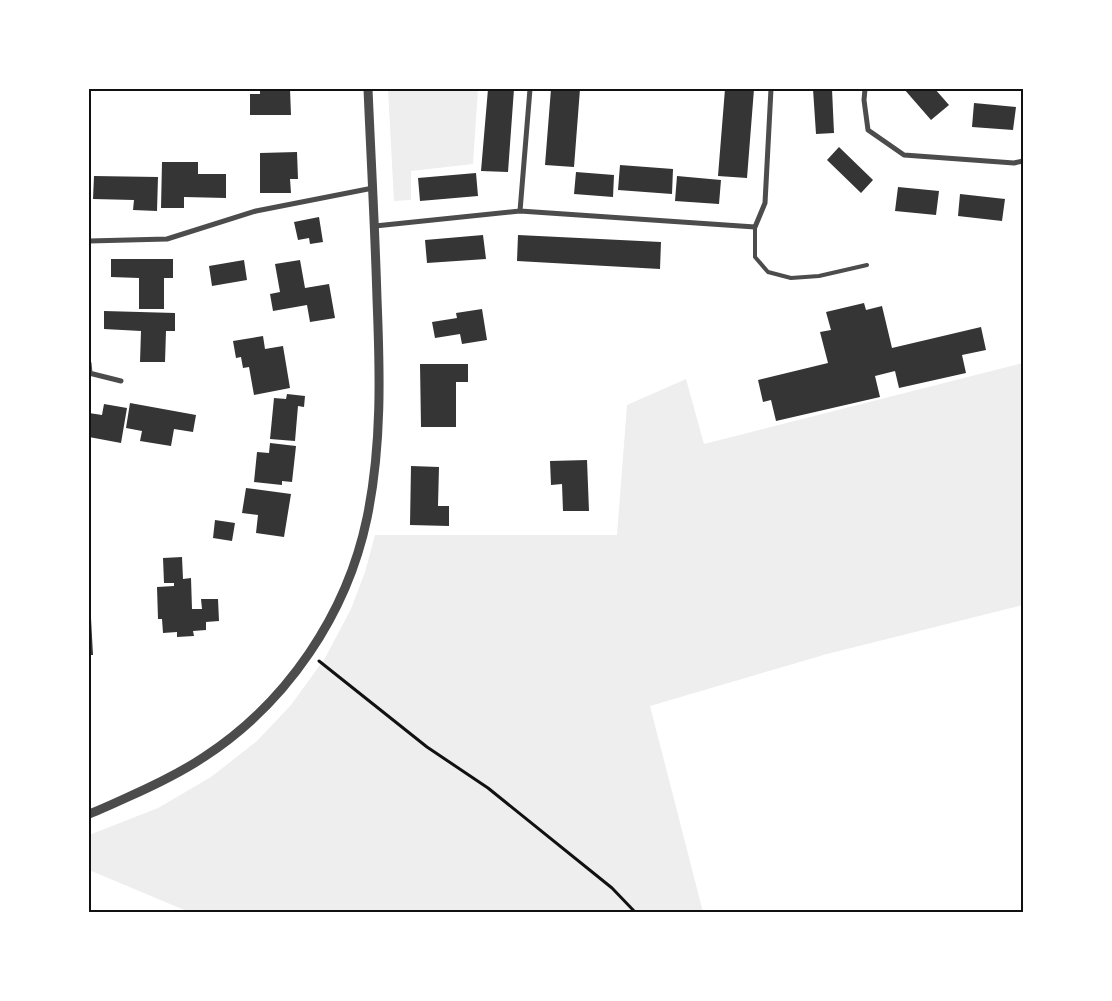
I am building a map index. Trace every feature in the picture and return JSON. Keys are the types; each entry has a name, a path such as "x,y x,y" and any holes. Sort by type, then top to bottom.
{"street":[{"path":"89,814 150,788 179,773 247,724 281,690 309,653 337,604 353,567 368,508 377,436 380,370 368,89"},
{"path":"520,211 530,89"},
{"path":"375,226 520,211 755,227 765,203 771,89"},
{"path":"865,89 864,100 868,130 904,155 1014,163 1023,161"},
{"path":"89,241 167,239 256,211 373,188"},
{"path":"89,363 90,373 121,381"}],"lane":[{"path":"755,227 755,257 768,272 791,278 800,278 819,276 866,265"}],"path":[{"path":"309,653 427,747 488,788 612,888 636,912"}],"shaded area":[{"path":"388,89 478,89 473,164 411,171 411,200 394,201"},
{"path":"1023,363 1023,605 827,654 650,706 703,912 189,912 89,870 89,835 158,808 211,777 257,741 291,705 325,658 351,609 365,572 375,535 617,535 627,405 686,379 704,444"}],"building":[{"path":"260,89 290,89 291,115 250,115 250,94 260,94"},
{"path":"488,89 514,89 508,172 481,171"},
{"path":"551,89 580,89 574,167 545,165"},
{"path":"725,89 754,89 747,178 718,176"},
{"path":"813,89 832,89 834,133 816,134"},
{"path":"904,89 935,89 949,105 931,120"},
{"path":"974,103 1016,107 1013,130 972,127"},
{"path":"839,147 873,180 861,193 827,160"},
{"path":"297,152 298,179 290,179 291,193 260,193 260,153"},
{"path":"162,162 198,162 198,174 226,174 226,198 184,197 184,208 161,208"},
{"path":"620,165 673,169 672,194 618,190"},
{"path":"576,172 614,175 613,197 574,194"},
{"path":"476,173 478,196 420,201 418,178"},
{"path":"94,176 158,177 157,211 133,210 134,200 93,199"},
{"path":"677,176 721,180 719,204 675,201"},
{"path":"898,187 939,191 936,215 895,211"},
{"path":"960,194 1005,199 1002,221 958,216"},
{"path":"319,217 323,242 310,244 309,238 298,240 294,222"},
{"path":"483,235 486,259 427,263 425,240"},
{"path":"518,235 661,242 660,269 517,261"},
{"path":"111,259 173,259 173,278 164,278 164,309 139,309 139,278 111,277"},
{"path":"244,260 247,280 212,286 209,266"},
{"path":"300,260 305,288 329,284 335,318 310,322 307,305 273,311 270,294 280,292 275,264"},
{"path":"864,303 866,310 882,306 892,348 981,327 986,350 962,355 966,373 899,388 895,371 875,376 880,397 776,421 771,400 763,402 758,380 828,363 820,332 831,330 826,312"},
{"path":"482,309 487,340 462,344 460,334 435,338 432,322 457,318 456,313"},
{"path":"104,311 175,313 175,331 166,331 165,362 140,362 141,331 104,329"},
{"path":"263,336 265,349 283,346 290,388 254,395 249,367 243,368 241,357 236,358 233,341"},
{"path":"420,364 468,364 468,382 456,382 456,427 421,427"},
{"path":"287,394 305,396 304,407 298,406 295,441 270,439 274,398 286,399"},
{"path":"130,403 196,415 193,432 174,429 171,446 140,441 142,431 126,428"},
{"path":"104,404 127,408 121,443 89,437 89,413 102,415"},
{"path":"270,443 296,446 292,482 282,481 282,485 254,482 257,452 269,453"},
{"path":"587,460 589,511 563,511 562,484 551,485 550,461"},
{"path":"411,466 439,467 438,506 449,506 449,526 410,525"},
{"path":"246,488 291,494 284,537 256,533 258,515 242,513"},
{"path":"215,520 235,523 232,541 213,538"},
{"path":"182,557 183,579 191,578 192,609 202,609 201,599 218,599 219,621 206,622 206,630 193,631 194,636 177,637 177,632 163,633 162,619 158,619 157,587 174,586 174,583 164,583 163,558"},
{"path":"91,618 93,655 89,655 89,619"}]}
